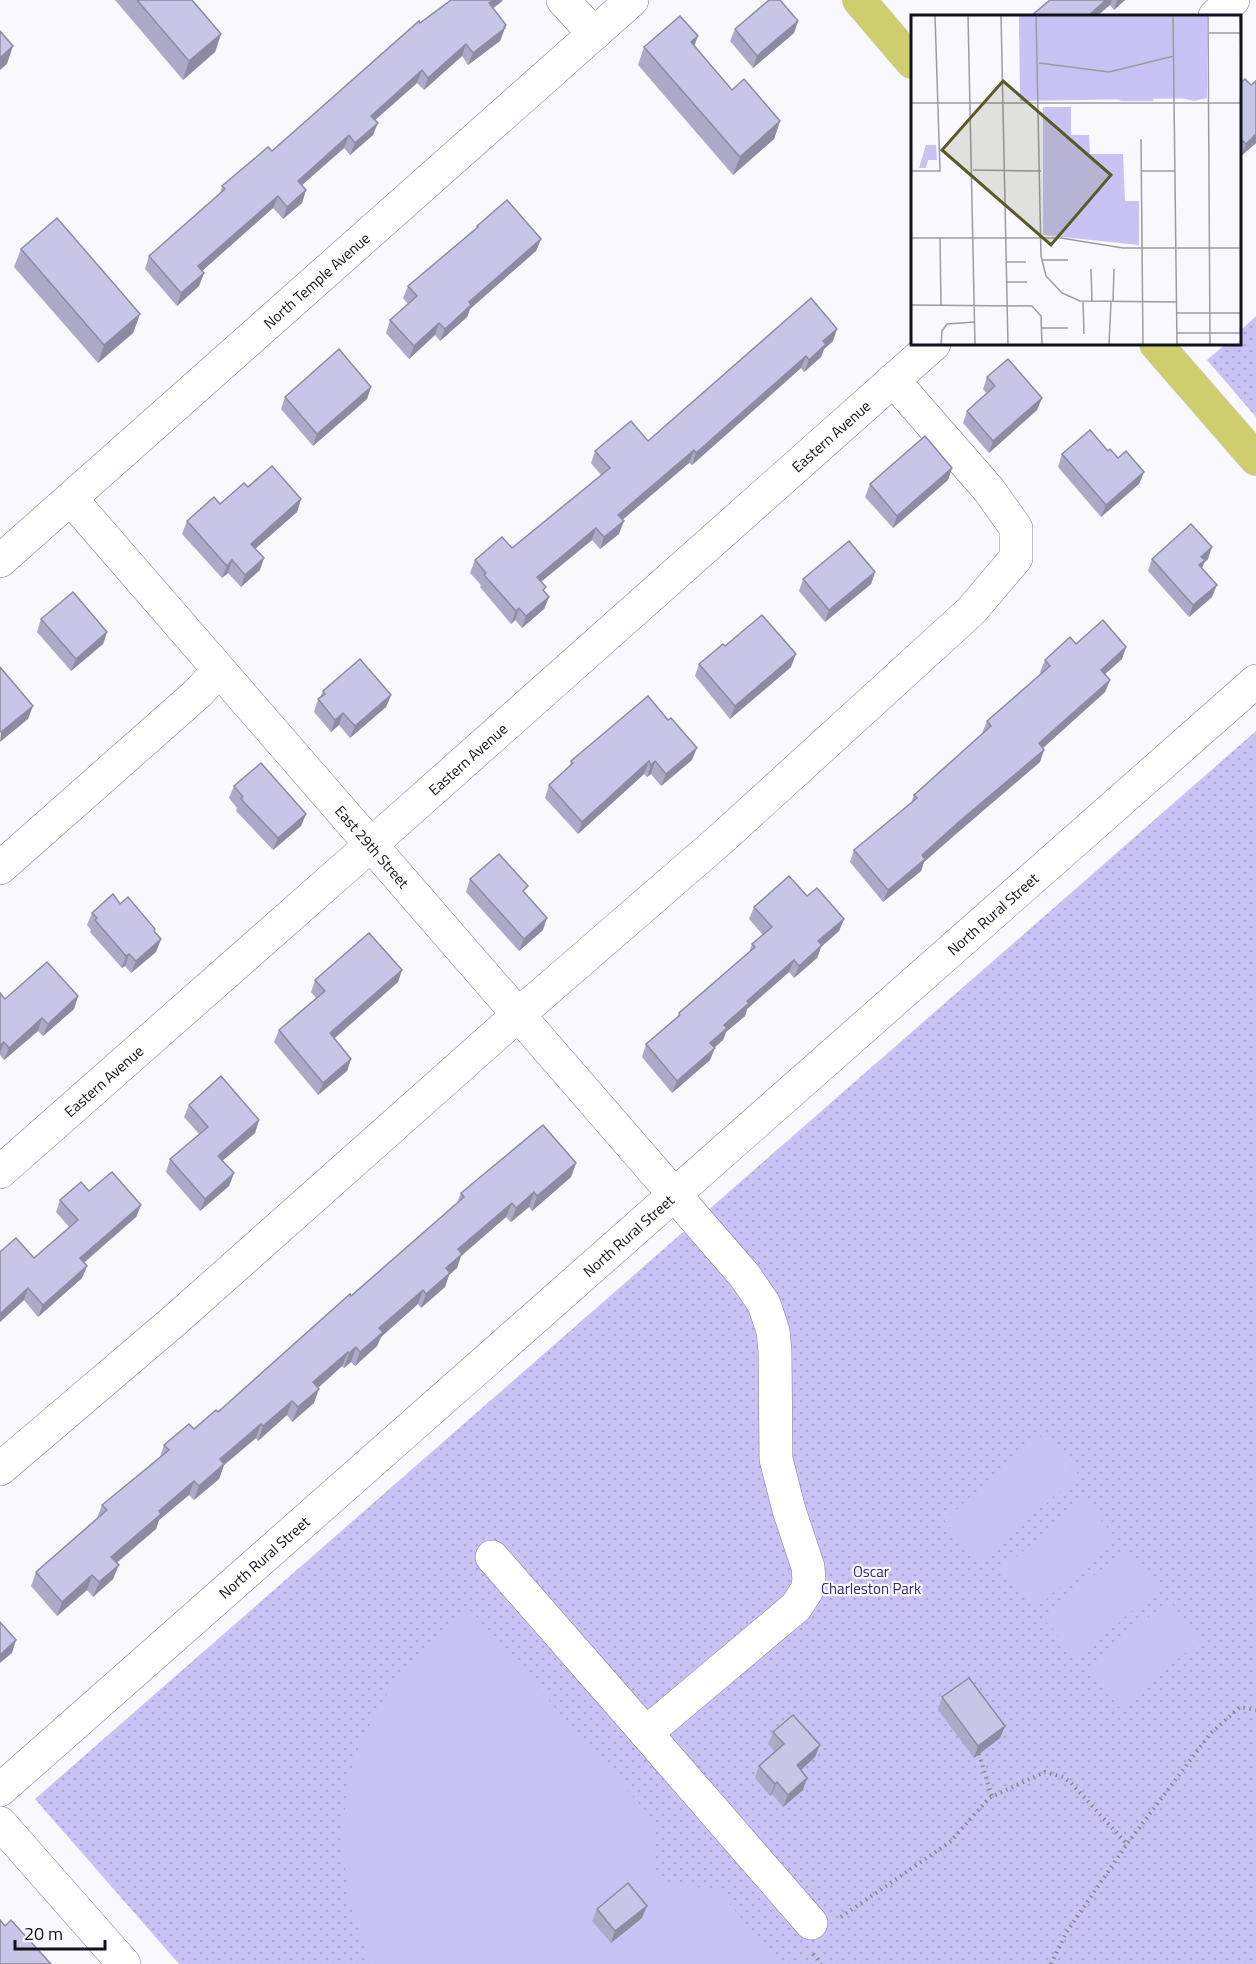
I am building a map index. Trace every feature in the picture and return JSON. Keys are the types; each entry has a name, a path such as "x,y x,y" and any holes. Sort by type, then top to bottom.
{"main road":[{"path":"859,0 911,61"},
{"path":"1157,345 1256,459"}],"street":[{"path":"562,0 594,34"},
{"name":"North Temple Avenue","path":"0,561 632,0"},
{"path":"1216,15 1233,0"},
{"name":"Eastern Avenue","path":"0,1172 933,345"},
{"path":"0,1468 175,1320 518,1015 721,839 962,619 1016,558 1016,528 989,490 893,380"},
{"name":"East 29th Street","path":"71,499 674,1194 756,1290 769,1316 775,1350 776,1459 810,1580 807,1590 796,1607 646,1733"},
{"path":"0,868 198,693 219,670"},
{"name":"North Rural Street","path":"0,1790 1256,681"},
{"path":"492,1557 646,1733 824,1922"},
{"path":"0,1823 124,1964"}],"path":[{"path":"1051,1964 1066,1933 1127,1844 1210,1734 1240,1707 1256,1710"},
{"path":"979,1754 992,1797"},
{"path":"824,1922 950,1842 992,1797 1045,1772 1063,1777 1071,1784 1127,1844"}],"green space":[{"path":"1256,316 1256,417 1207,360 1225,345 1241,345 1241,330"},
{"name":"Oscar Charleston Park","path":"1256,731 1256,1964 179,1964 35,1799"},
{"path":"1044,1434 1079,1475 979,1561 944,1520"},
{"path":"1084,1500 1117,1539 1035,1608 1002,1569"},
{"path":"1126,1549 1159,1588 1077,1657 1043,1618"},
{"path":"1169,1600 1202,1639 1120,1708 1087,1669"},
{"path":"471,1611 655,1822 655,1869 668,1884 716,1889 782,1964 372,1964 350,1903 342,1842 348,1782 360,1742 396,1678 445,1629"}],"building":[{"path":"137,0 192,0 221,34 189,61"},
{"path":"451,0 493,0 489,3 506,25 505,28 473,53 466,44 428,78 422,70 371,116 378,123 355,143 349,135 298,181 306,190 287,207 278,196 198,266 204,273 181,293 149,256 225,189 222,186 268,147 272,151 419,21 420,23"},
{"path":"769,0 780,0 798,21 757,56 735,29"},
{"path":"1050,0 1106,0 1089,15 1032,15"},
{"path":"680,16 698,36 691,42 732,90 744,79 780,121 740,157 644,47"},
{"path":"0,31 13,46 0,58"},
{"path":"1245,79 1251,85 1256,81 1256,134 1246,144 1243,141 1241,143 1241,82"},
{"path":"507,200 541,239 469,302 471,305 445,329 439,323 414,346 390,320 417,296 408,286"},
{"path":"57,218 140,314 104,345 21,249"},
{"path":"811,298 837,329 823,341 826,344 809,360 806,356 696,453 694,450 618,515 624,521 604,537 596,528 537,577 546,587 543,590 549,597 526,616 519,608 516,611 484,575 486,573 475,560 502,537 512,548 610,468 595,451 631,421 648,441"},
{"path":"339,349 371,387 317,434 285,397"},
{"path":"1008,359 1042,398 993,441 967,411 995,386 987,377"},
{"path":"1090,430 1108,451 1110,449 1118,458 1126,451 1144,472 1106,505 1062,454"},
{"path":"925,436 952,468 897,516 870,484"},
{"path":"272,466 301,499 251,544 264,558 245,575 232,560 227,566 187,521 214,497 220,504 244,483 248,487"},
{"path":"1191,524 1212,547 1201,557 1205,560 1199,565 1217,585 1193,605 1152,559"},
{"path":"849,541 875,572 829,610 803,579"},
{"path":"73,592 107,632 76,659 41,619"},
{"path":"762,615 796,654 735,706 699,664"},
{"path":"1103,620 1126,647 1101,670 1110,680 1039,743 1044,750 922,855 925,859 888,890 854,850 917,798 914,795 991,726 987,721 1050,666 1045,660 1070,637 1076,644"},
{"path":"360,659 391,695 355,726 343,713 335,720 318,699 325,694 323,691"},
{"path":"0,667 33,706 1,732 0,731"},
{"path":"648,696 668,720 671,718 697,748 666,774 655,761 651,765 649,761 582,822 549,785 573,763 571,761"},
{"path":"261,763 306,814 278,838 241,799 243,797 234,786"},
{"path":"499,854 528,886 523,891 547,918 524,939 470,879"},
{"path":"789,876 807,896 817,888 844,919 818,941 822,945 799,966 794,960 747,1001 749,1003 724,1025 727,1028 710,1043 715,1048 677,1081 646,1044 755,947 752,944 772,927 754,907"},
{"path":"113,894 120,904 128,897 161,939 136,961 129,954 126,956 95,920 97,918 92,913"},
{"path":"369,933 402,970 330,1033 351,1059 323,1083 279,1030 325,991 315,980"},
{"path":"47,962 78,996 48,1024 42,1018 9,1048 4,1042 0,1046 0,993 5,999"},
{"path":"221,1076 259,1120 218,1156 234,1173 205,1199 170,1159 208,1127 189,1105"},
{"path":"543,1125 576,1163 537,1196 534,1192 516,1208 512,1203 458,1249 462,1254 446,1268 450,1273 426,1294 423,1290 379,1328 383,1332 360,1352 356,1347 348,1352 313,1382 319,1389 298,1407 292,1401 263,1426 261,1424 220,1459 224,1464 199,1486 194,1481 159,1511 161,1514 111,1557 119,1565 99,1582 92,1575 62,1602 36,1572 107,1510 102,1505 169,1450 164,1445 189,1424 194,1429 216,1410 218,1412 350,1294 351,1296 464,1197 461,1193"},
{"path":"112,1172 141,1205 80,1258 87,1266 43,1305 28,1288 0,1314 0,1252 16,1238 34,1258 78,1220 60,1200 81,1182 89,1191"},
{"path":"0,1622 16,1640 0,1655"},
{"path":"969,1678 1005,1726 978,1746 942,1697"},
{"path":"793,1715 820,1745 797,1765 807,1778 788,1795 759,1766 784,1744 773,1732"},
{"path":"628,1883 647,1906 615,1931 597,1909"},
{"path":"0,1920 5,1926 11,1920 51,1964 0,1964"}]}
